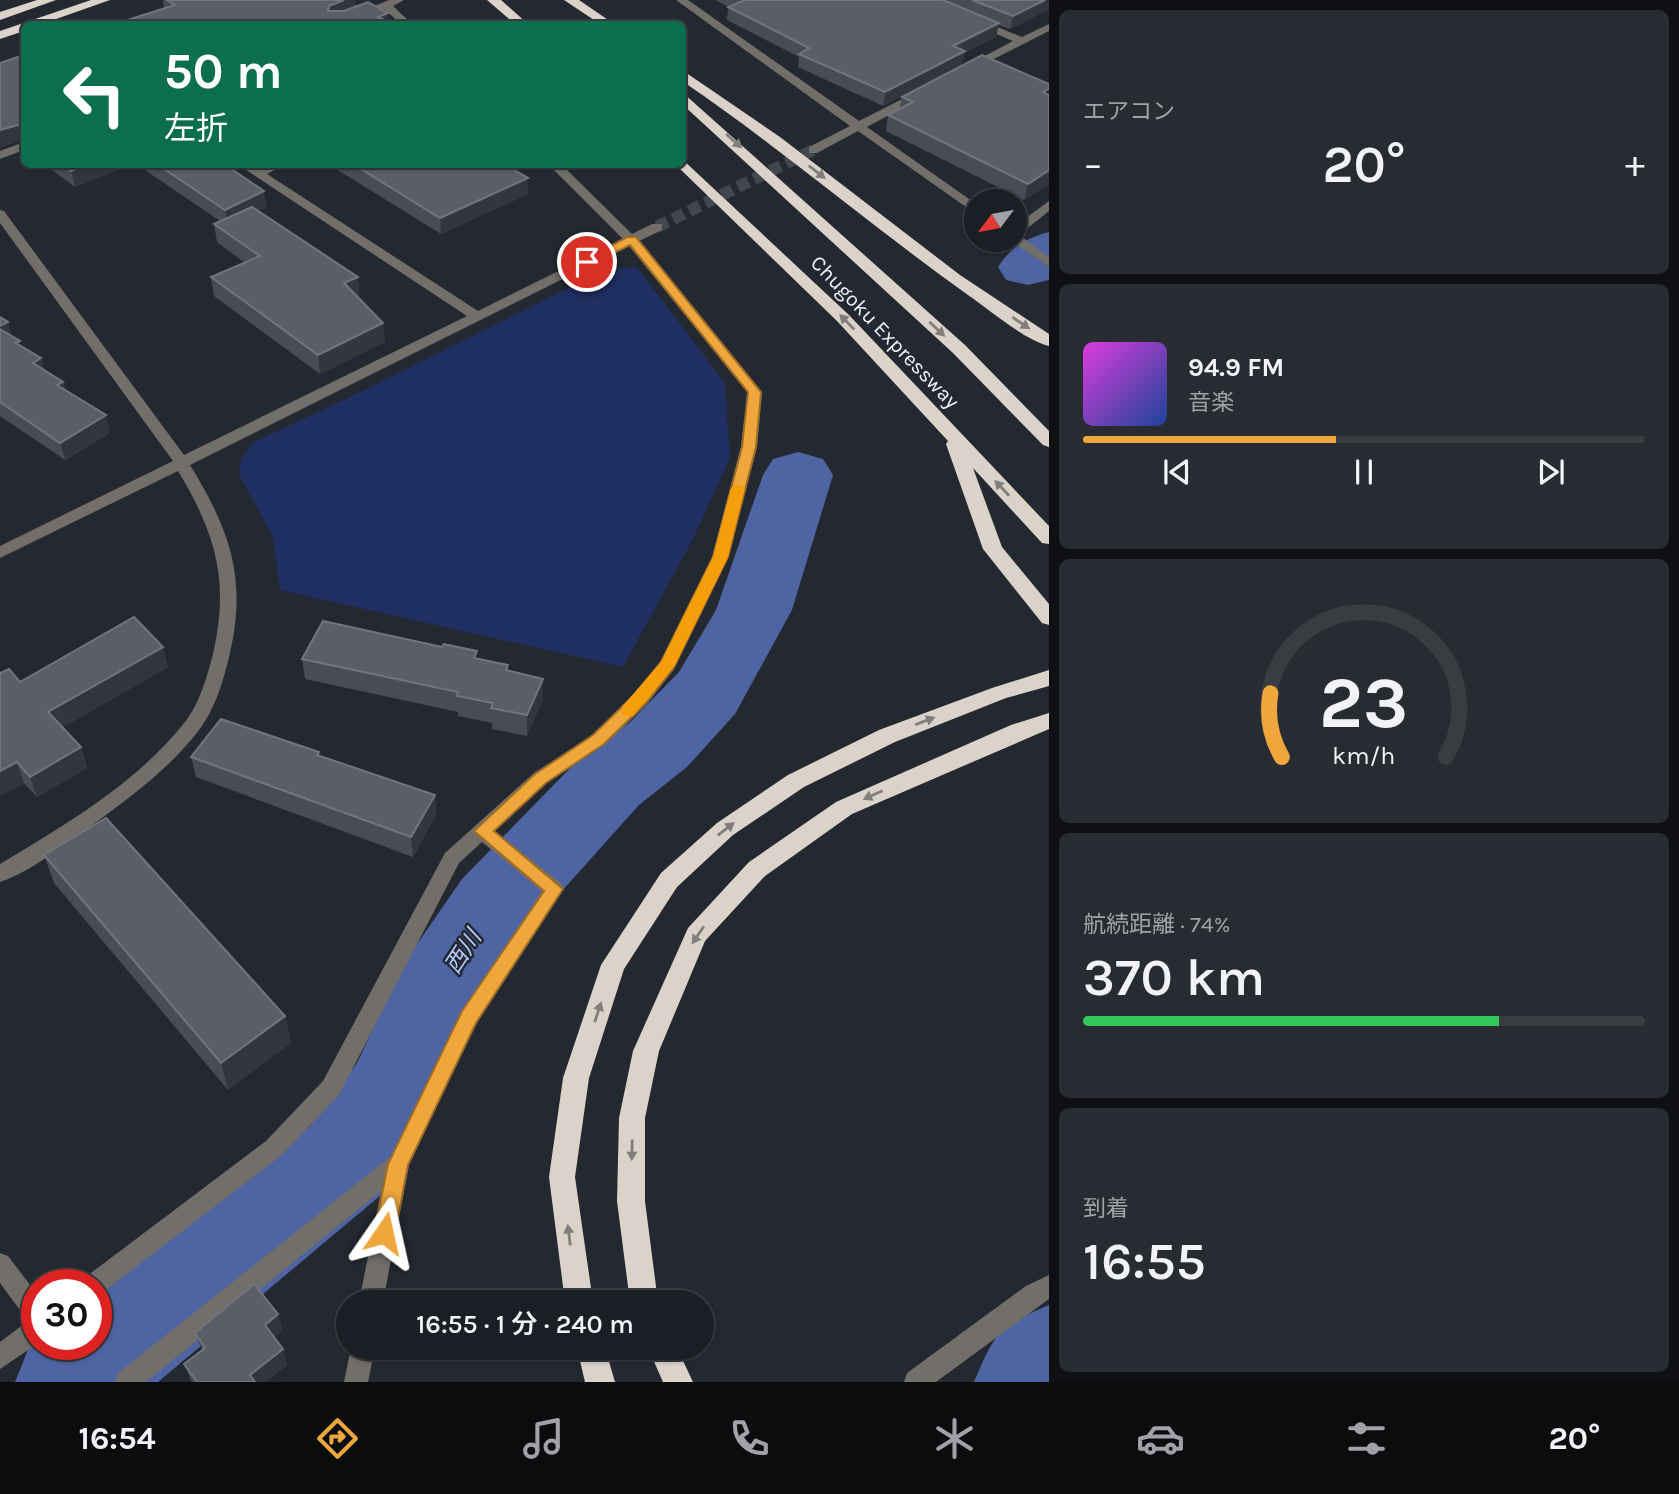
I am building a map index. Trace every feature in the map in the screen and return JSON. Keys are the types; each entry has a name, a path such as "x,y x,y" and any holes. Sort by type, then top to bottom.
{"highway":[{"path":"0,16 50,0"},
{"path":"40,21 104,0"},
{"path":"493,0 518,21"},
{"path":"562,0 589,21"},
{"path":"570,0 603,21"},
{"path":"0,35 21,28"},
{"path":"686,77 773,138 905,241 1049,341"},
{"name":"Chugoku Expressway","path":"686,100 940,331 1049,441"},
{"name":"Chugoku Expressway","path":"686,167 844,318 1049,538"},
{"path":"951,433 993,549 1049,618"},
{"path":"577,1290 562,1177 576,1078 613,965 668,880 725,829 796,781 887,736 999,693 1049,678"},
{"path":"642,1290 631,1201 632,1118 646,1051 696,935 758,869 844,808 1019,731 1049,721"},
{"path":"594,1360 600,1382"},
{"path":"668,1360 678,1382"}],"street":[{"path":"344,21 399,0"},
{"path":"681,0 964,201"},
{"path":"386,5 404,21"},
{"path":"959,15 1022,41"},
{"path":"952,77 1049,27"},
{"path":"813,150 929,89"},
{"path":"0,155 21,147"},
{"path":"249,168 478,317"},
{"path":"258,174 271,168"},
{"path":"112,1271 274,1148 331,1088 452,858 489,837 541,778 599,740 641,699 668,665 720,557 749,447 755,392 631,240 558,168"},
{"path":"1027,222 1049,205"},
{"path":"0,214 181,461 211,513 228,561 228,624 213,690 193,725 99,814 0,874"},
{"path":"0,553 657,227"},
{"path":"1027,247 1049,263"},
{"path":"373,1290 398,1164 469,1017 554,889 489,837"},
{"path":"127,1382 398,1164"},
{"path":"0,1264 21,1292"},
{"path":"916,1382 1034,1294 1049,1287"},
{"path":"0,1357 21,1341"},
{"path":"356,1382 361,1360"}],"shaded area":[{"path":"637,267 725,383 730,458 692,541 623,667 280,590 273,537 239,475 241,459 254,442 377,384 606,269"}],"building":[{"path":"167,0 344,0 329,6 328,11 344,11 368,2 388,13 378,17 386,21 124,21 175,5"},
{"path":"745,0 943,0 999,23 953,46 965,51 885,92 799,54 809,48 728,7"},
{"path":"972,0 1045,0 1013,16"},
{"path":"982,55 1049,84 1049,89 1043,92 1049,95 1049,170 1028,184 888,115 913,102 902,97"},
{"path":"21,56 21,124 0,130 0,63"},
{"path":"163,168 230,168 264,191 225,210"},
{"path":"359,168 511,168 528,178 440,218"},
{"path":"252,207 358,277 344,283 383,323 318,355 211,277 260,256 214,224"},
{"path":"0,317 8,322 0,326"},
{"path":"0,329 20,341 16,343 41,358 33,363 63,382 57,385 106,415 60,443 0,402"},
{"path":"134,617 163,647 48,712 81,747 30,777 17,762 0,771 0,673 9,669 20,682"},
{"path":"323,621 442,647 444,644 477,651 474,658 508,665 506,670 543,679 527,715 491,708 493,703 457,696 458,692 302,659"},
{"path":"221,719 435,795 411,837 191,757"},
{"path":"106,818 285,1016 221,1063 44,855"},
{"path":"254,1284 278,1314 265,1325 283,1349 250,1375 255,1382 197,1382 184,1364 205,1348 195,1333"}],"waterway":[{"name":"西川","path":"1028,267 1049,250"},
{"name":"西川","path":"71,1382 345,1161 392,1095 437,992 494,905 609,782 658,745 707,693 754,610 798,475"},
{"path":"1030,1382 1049,1361"}],"tunnel":[{"path":"657,227 813,150"}],"slow traffic":[{"path":"628,712 668,665 720,557 738,488"}],"route":[{"path":"384,1233 398,1164 469,1017 554,889 482,831 541,778 599,740 641,699 668,665 720,557 749,447 755,392 631,240 587,262"}]}
